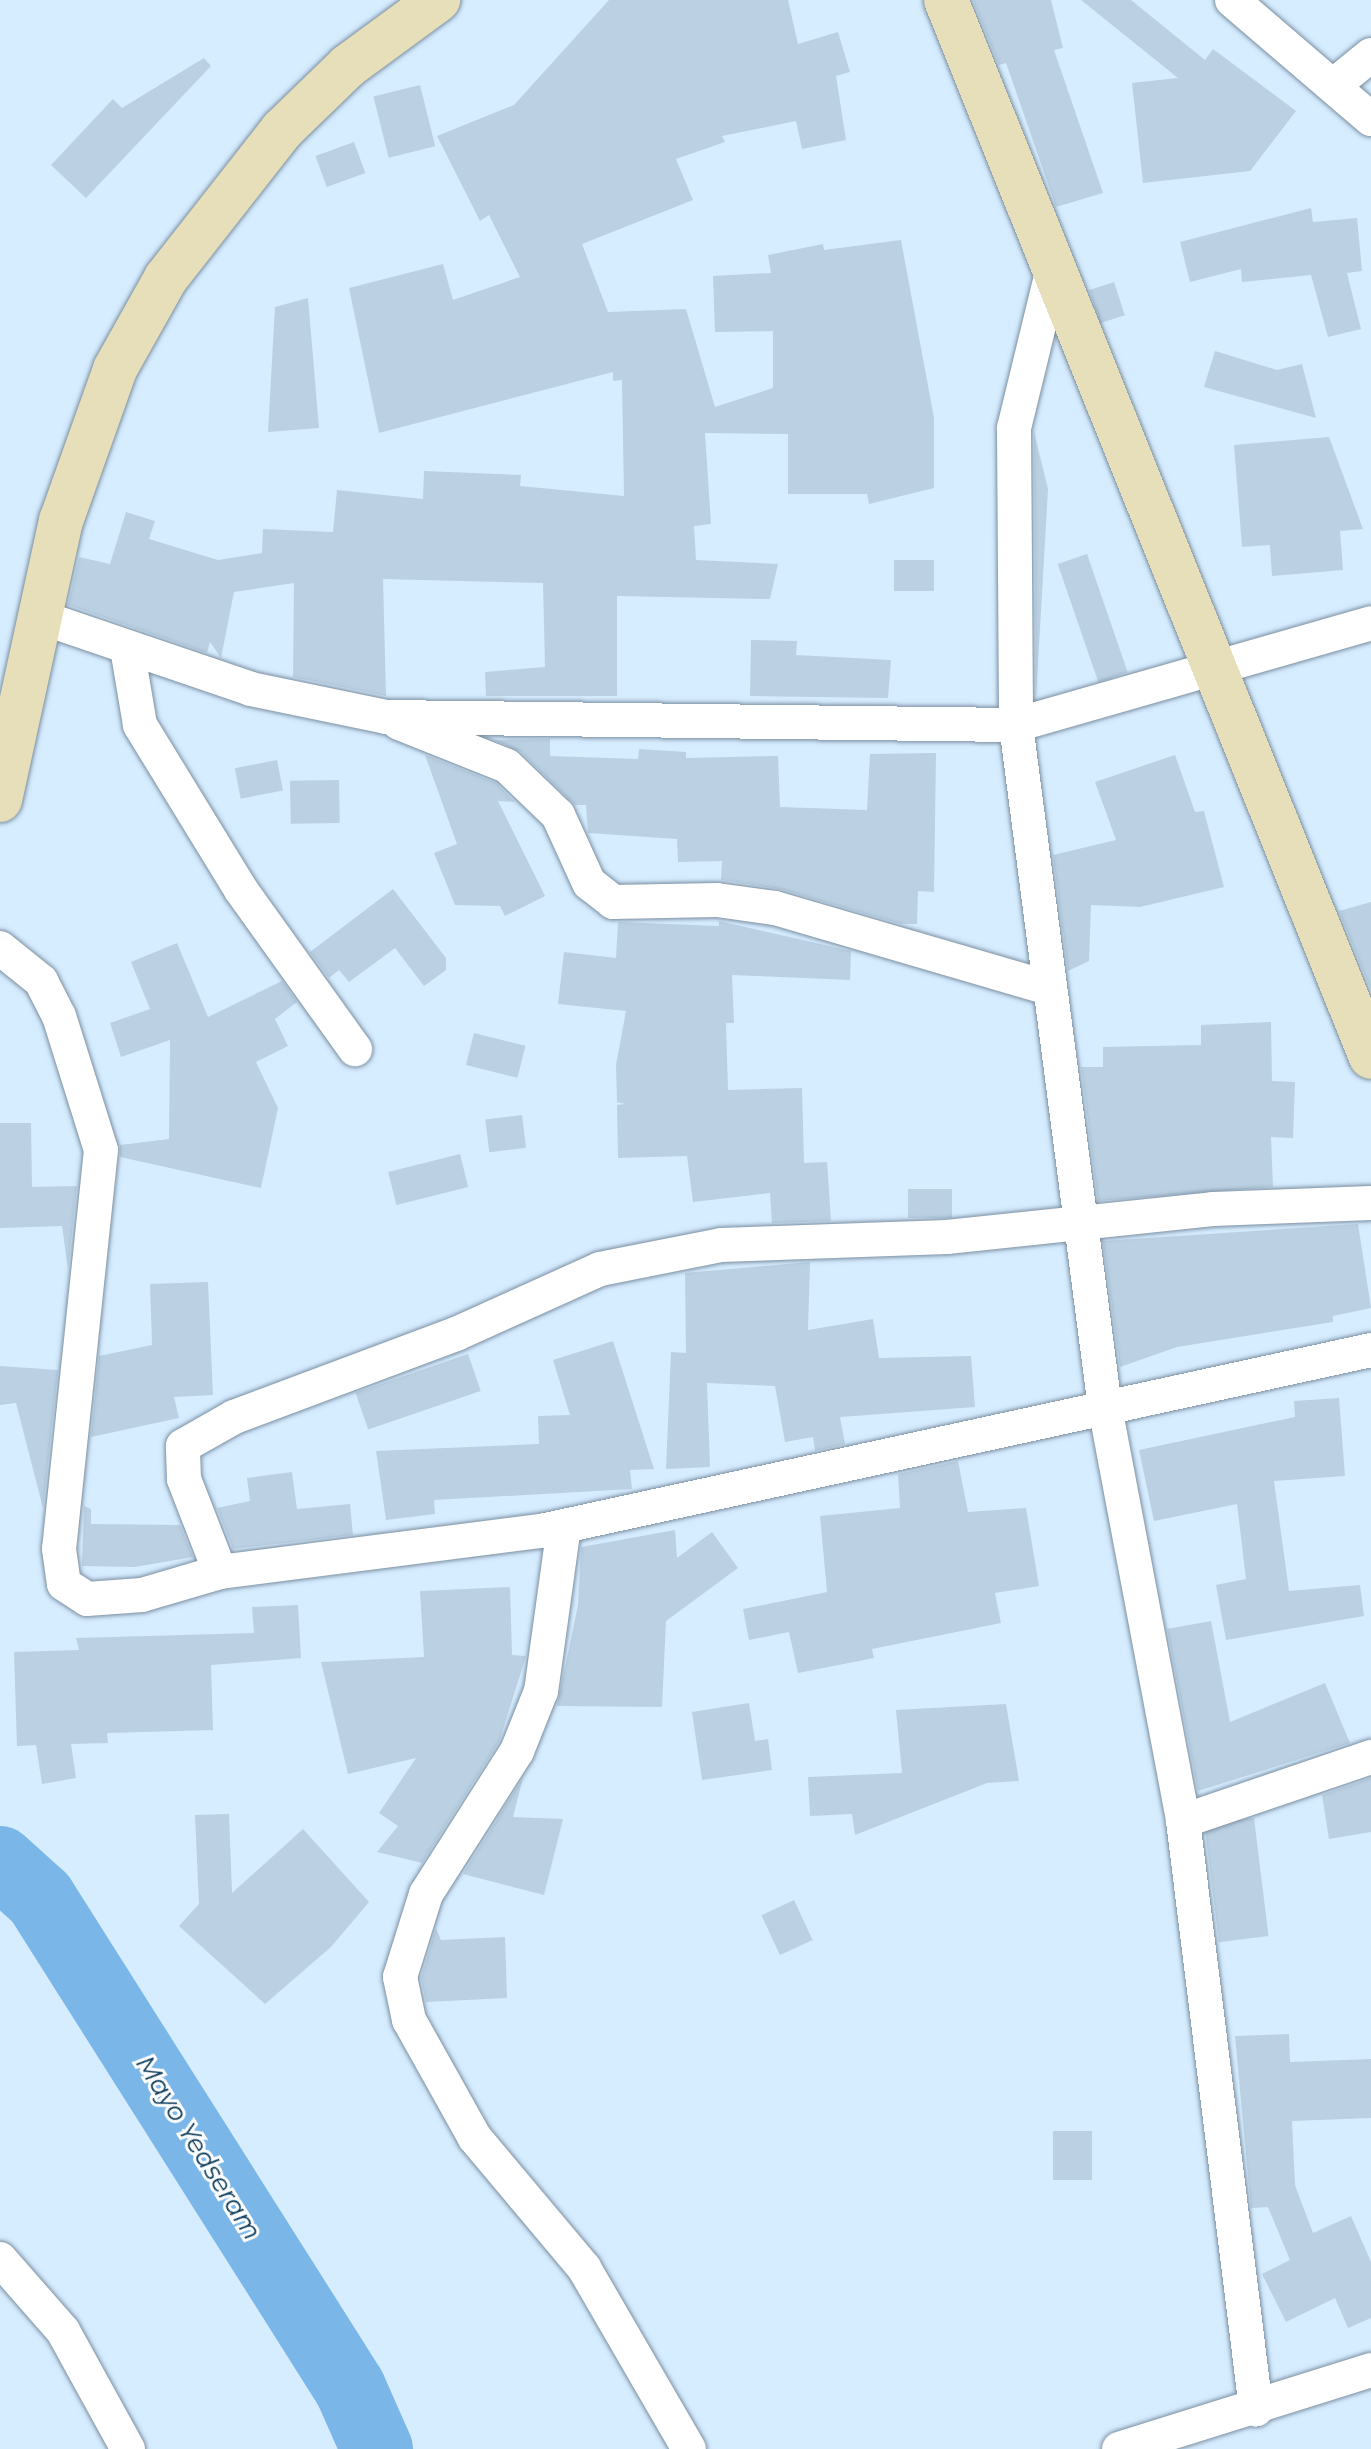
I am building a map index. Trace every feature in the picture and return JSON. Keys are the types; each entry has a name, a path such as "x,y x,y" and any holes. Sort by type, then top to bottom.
{"street":[{"path":"0,800 40,617 85,444 115,369 166,278 282,130 348,66 438,0"},
{"path":"946,0 1056,258 1215,669 1371,1057"},
{"path":"1232,0 1371,119"},
{"path":"1333,86 1371,55"},
{"path":"1056,258 1014,428 1016,725 1046,987 1105,1407 1183,1821 1256,2409"},
{"path":"40,617 251,689 386,717 507,766 558,815 589,883 613,902 717,900 775,908 1046,987"},
{"path":"386,717 1016,725 1371,623"},
{"path":"127,648 140,725 241,890 355,1049"},
{"path":"0,948 41,981 59,1016 101,1150 59,1549 64,1584 87,1599 142,1595 220,1572 564,1526 1371,1350"},
{"path":"220,1572 181,1461 183,1446 234,1417 456,1334 600,1269 662,1254 778,1242 947,1237 1080,1220 1371,1203"},
{"path":"564,1526 541,1691 517,1751 426,1894 400,1977 409,2020 475,2138 584,2268 689,2449"},
{"path":"1183,1821 1371,1757"},
{"path":"0,2259 63,2331 128,2449"},
{"path":"1119,2449 1256,2409 1371,2370"},
{"path":"1201,2449 1218,2420"}],"building":[{"path":"609,0 788,0 798,44 838,32 850,72 836,76 846,140 802,149 796,121 722,136 725,142 676,159 693,200 582,244 608,312 686,309 715,407 773,388 773,331 715,332 713,276 771,273 768,255 823,244 824,250 901,240 934,418 934,488 869,504 867,494 788,494 788,434 705,433 711,524 694,526 696,560 778,564 770,599 617,596 617,696 486,696 485,672 545,667 543,583 383,579 386,696 293,677 294,583 234,592 221,658 210,642 207,653 68,605 79,557 110,564 126,512 155,521 149,539 218,560 262,553 263,529 333,532 337,490 423,499 424,471 521,475 520,486 624,496 622,380 613,381 613,372 379,433 349,288 443,264 453,300 520,277 489,215 480,221 437,136 514,105"},
{"path":"973,0 1051,0 1063,48 1054,50 1103,193 1056,207 1006,63 999,65"},
{"path":"1081,0 1131,0 1205,60 1213,49 1296,111 1250,171 1143,183 1132,83 1178,78"},
{"path":"204,58 211,66 86,198 51,165 113,99 122,108"},
{"path":"420,85 435,146 389,158 373,97"},
{"path":"354,142 365,173 327,187 315,156"},
{"path":"1311,208 1313,222 1357,218 1362,271 1347,273 1361,329 1328,337 1311,275 1242,282 1241,269 1190,282 1180,242"},
{"path":"1114,282 1125,315 1100,323 1089,290"},
{"path":"308,298 319,428 268,432 275,307"},
{"path":"1215,351 1277,370 1302,364 1316,418 1204,387"},
{"path":"1034,432 1048,489 1036,698"},
{"path":"1329,437 1363,529 1340,531 1343,570 1272,576 1270,545 1242,547 1234,445"},
{"path":"1087,554 1128,672 1098,682 1058,564"},
{"path":"894,560 934,560 934,591 894,591"},
{"path":"751,640 797,641 796,655 891,660 888,698 750,696"},
{"path":"550,739 550,756 638,759 639,749 686,752 686,758 778,756 780,807 867,810 870,754 936,753 934,892 918,891 917,924 901,924 780,889 721,880 722,861 678,862 677,839 588,833 586,805 575,805 521,752 495,740"},
{"path":"425,755 496,783 515,802 498,801 545,896 505,916 500,906 455,905 434,853 457,844"},
{"path":"1175,755 1195,812 1204,811 1224,887 1140,907 1091,905 1089,961 1068,971 1053,855 1116,840 1095,782"},
{"path":"277,760 283,790 241,799 235,768"},
{"path":"339,780 340,823 291,824 290,781"},
{"path":"393,889 446,958 446,970 424,986 395,948 349,982 339,970 329,978 310,952"},
{"path":"1371,902 1371,990 1339,911"},
{"path":"719,921 851,951 850,980 732,975 734,1023 726,1023 728,1090 802,1088 804,1163 827,1162 831,1221 772,1223 770,1193 693,1202 687,1156 618,1158 617,1105 625,1104 617,1102 616,1065 626,1011 558,1004 564,952 616,958 618,922 719,926"},
{"path":"177,943 208,1017 282,981 297,1002 275,1019 288,1046 256,1062 278,1108 261,1188 120,1157 120,1145 169,1139 170,1040 121,1057 110,1023 150,1009 131,962"},
{"path":"1271,1022 1272,1081 1295,1082 1293,1138 1271,1137 1273,1187 1098,1201 1081,1067 1103,1067 1103,1047 1201,1045 1201,1025"},
{"path":"474,1033 525,1046 517,1078 466,1065"},
{"path":"522,1115 526,1148 489,1152 485,1120"},
{"path":"0,1123 31,1123 32,1187 77,1186 68,1269 62,1226 0,1228"},
{"path":"460,1154 468,1187 396,1205 388,1172"},
{"path":"908,1189 952,1189 952,1218 908,1218"},
{"path":"1358,1224 1371,1308 1333,1316 1333,1322 1177,1347 1120,1367 1103,1241"},
{"path":"810,1262 808,1330 873,1319 879,1358 971,1356 975,1407 840,1417 845,1444 815,1451 813,1437 785,1442 775,1386 707,1383 710,1467 666,1469 671,1352 686,1353 685,1273"},
{"path":"208,1282 213,1395 174,1397 179,1418 91,1437 99,1356 152,1345 150,1284"},
{"path":"613,1341 654,1469 630,1470 632,1489 434,1500 435,1514 386,1520 376,1451 539,1444 538,1416 570,1415 553,1360"},
{"path":"468,1354 481,1391 368,1430 355,1393"},
{"path":"0,1366 58,1370 43,1508 16,1403 0,1405"},
{"path":"1339,1398 1345,1476 1274,1481 1289,1591 1360,1585 1364,1616 1226,1640 1216,1585 1246,1579 1237,1504 1154,1521 1139,1450 1295,1417 1294,1401"},
{"path":"958,1461 968,1512 1026,1508 1039,1586 995,1593 1001,1623 872,1649 874,1658 798,1673 789,1632 749,1640 743,1609 827,1592 820,1516 900,1508 898,1474"},
{"path":"292,1472 297,1509 350,1504 353,1535 233,1549 217,1508 250,1501 247,1478"},
{"path":"84,1506 91,1509 91,1524 180,1525 193,1557 135,1567 82,1566"},
{"path":"675,1530 677,1558 712,1532 738,1568 666,1621 662,1707 557,1706 578,1605 581,1547"},
{"path":"510,1587 512,1655 526,1656 499,1742 422,1863 377,1852 398,1826 379,1813 416,1758 348,1774 321,1662 424,1657 420,1591"},
{"path":"298,1605 301,1658 211,1665 213,1730 107,1733 108,1743 71,1744 76,1778 42,1784 36,1745 17,1746 14,1652 79,1650 76,1638 254,1633 252,1607"},
{"path":"1211,1621 1230,1722 1325,1683 1350,1743 1198,1791 1167,1629"},
{"path":"749,1703 755,1741 768,1739 772,1770 702,1780 692,1712"},
{"path":"1006,1704 1019,1781 987,1783 855,1835 852,1814 810,1816 808,1777 902,1773 896,1710"},
{"path":"523,1778 513,1817 563,1819 544,1895 463,1874"},
{"path":"1371,1778 1371,1832 1329,1839 1322,1795"},
{"path":"229,1814 232,1893 303,1829 369,1902 331,1947 265,2004 179,1926 199,1904 195,1815"},
{"path":"1254,1818 1269,1936 1219,1942 1204,1824"},
{"path":"794,1900 813,1940 780,1955 761,1915"},
{"path":"436,1928 441,1940 505,1937 507,1998 426,2002 421,1978"},
{"path":"1289,2034 1290,2062 1371,2059 1371,2118 1292,2121 1295,2185 1313,2233 1351,2216 1371,2262 1371,2318 1348,2328 1335,2298 1286,2322 1262,2274 1290,2260 1268,2207 1251,2208 1235,2036"},
{"path":"1053,2131 1092,2131 1092,2180 1053,2180"}],"waterway":[{"name":"Mayo Yedseram","path":"0,1862 40,1898 350,2388 377,2449"}]}
